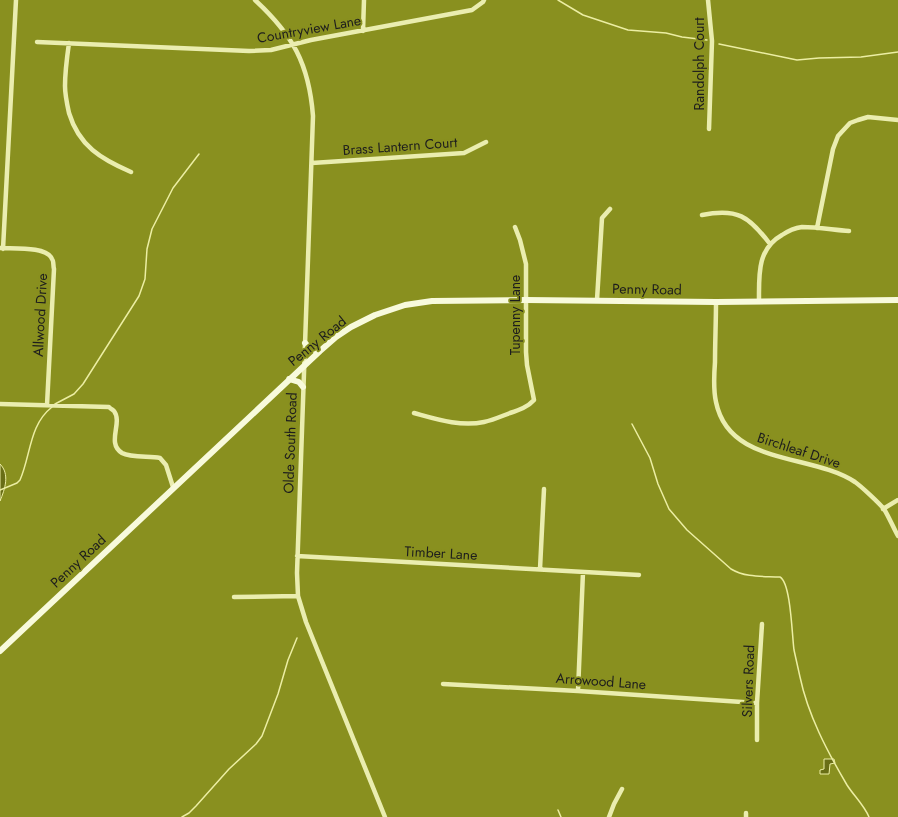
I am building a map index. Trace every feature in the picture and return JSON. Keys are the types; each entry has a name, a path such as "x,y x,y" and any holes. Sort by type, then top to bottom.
{"street":[{"path":"1,248 16,0"},
{"name":"Olde South Road","path":"255,0 280,24 294,44 304,66 312,98 312,163 296,573 298,596 308,627 386,817"},
{"path":"363,31 364,0"},
{"name":"Countryview Lane","path":"37,42 250,51 270,50 311,40 472,10 484,0"},
{"name":"Randolph Court","path":"708,0 712,41 709,129"},
{"path":"69,43 65,87 66,102 77,133 87,146 103,158 131,172"},
{"path":"817,228 833,149 838,136 850,123 868,117 898,120"},
{"name":"Brass Lantern Court","path":"312,163 458,154 471,151 486,142"},
{"path":"597,300 602,218 610,209"},
{"path":"702,215 716,212 728,212 741,216 756,226 770,244"},
{"name":"Tupenny Lane","path":"414,413 452,422 474,424 494,419 531,404 534,400 527,364 525,256 515,227"},
{"path":"759,301 759,270 762,258 770,244 779,237 801,227 849,231"},
{"name":"Allwood Drive","path":"1,248 39,250 46,252 52,259 54,269 46,405"},
{"name":"Penny Road","path":"0,652 173,487 303,366 336,337 374,315 405,305 432,301 597,300 716,302 898,300"},
{"name":"Birchleaf Drive","path":"716,302 714,383 716,401 721,417 729,430 744,443 760,451 830,470 856,483 883,509 898,536"},
{"path":"305,343 310,349 320,351"},
{"path":"289,379 299,382 303,387"},
{"path":"0,404 110,407 115,412 116,417 115,442 117,448 123,453 160,458 166,465 173,487"},
{"path":"540,569 544,489"},
{"path":"883,509 898,500"},
{"name":"Timber Lane","path":"297,556 640,575"},
{"path":"578,691 583,572"},
{"path":"234,596 298,596"},
{"name":"Silvers Road","path":"757,740 757,703 762,624"},
{"name":"Arrowood Lane","path":"443,684 757,703"},
{"path":"609,817 622,789"}],"shaded area":[{"path":"0,464 5,472 6,482 0,501"},
{"path":"824,759 834,759 835,763 830,764 829,774 820,774 820,770 824,769"}],"waterway":[{"path":"558,0 583,15 628,30 666,33 682,37 707,40"},
{"path":"719,44 797,60 861,57 898,52"},
{"path":"55,404 74,394 83,384 139,296 145,279 147,249 152,229 173,188 199,154"},
{"path":"0,490 17,483 20,480 35,431 44,414 52,407"},
{"path":"632,424 650,458 658,484 669,509 687,530 731,569 749,575 780,577 784,581 789,599 794,650 803,691 813,719 832,759 847,785 869,817"},
{"path":"182,817 196,806 229,769 256,744 262,736 297,638"},
{"path":"558,810 561,817"}]}
